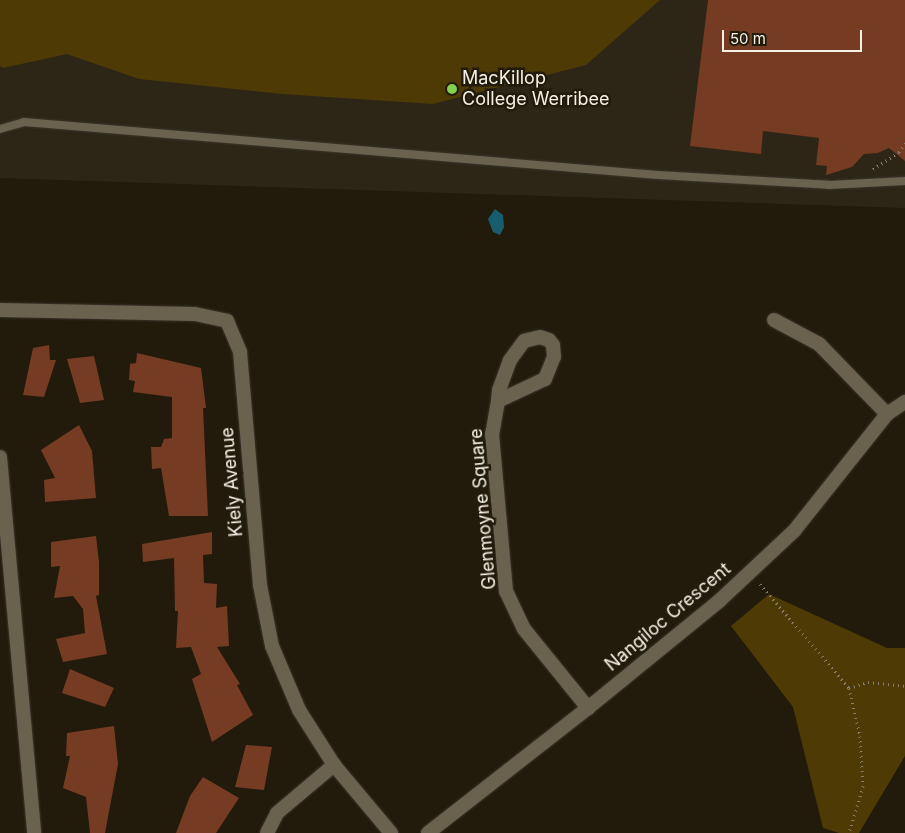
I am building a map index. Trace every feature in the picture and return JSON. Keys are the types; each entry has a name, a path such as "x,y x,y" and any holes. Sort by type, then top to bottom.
{"street":[{"name":"Kiely Avenue","path":"0,310 196,314 227,321 240,352 260,585 272,646 299,710 334,765 391,833"},
{"path":"774,320 819,344 887,414"},
{"name":"Glenmoyne Square","path":"498,401 545,380 554,357 549,340 540,337 524,341 510,360 498,401 492,434 506,591 524,629 588,708"},
{"name":"Nangiloc Crescent","path":"428,833 588,708 750,573 794,531 887,414 905,402"},
{"path":"0,457 34,833"},
{"path":"267,833 277,813 334,765"}],"lane":[{"path":"0,129 24,122 658,175 851,184 905,181"}],"path":[{"path":"851,184 899,152 905,143"},
{"path":"750,573 849,688 860,736 863,786 849,833"},
{"path":"849,688 868,682 905,686"}],"shaded area":[{"name":"MacKillop College Werribee","path":"0,0 905,0 905,208 0,178"},
{"path":"0,0 660,0 586,65 433,104 282,94 139,79 67,54 3,68 0,66"},
{"path":"769,594 887,648 905,648 905,756 859,833 839,833 823,828 793,707 731,626"}],"water":[{"path":"495,209 503,215 504,227 500,235 493,232 488,219"}],"building":[{"path":"708,0 905,0 905,161 889,148 878,153 864,154 852,167 826,175 827,166 816,165 819,138 763,131 761,154 690,146"},
{"path":"49,345 50,360 56,360 44,397 23,395 33,348"},
{"path":"137,353 201,368 206,408 203,408 208,516 169,516 161,468 152,469 151,447 161,447 164,439 172,438 172,397 133,392 135,381 129,380 130,364 136,363"},
{"path":"94,356 104,400 80,403 67,359"},
{"path":"79,425 92,451 96,498 45,502 44,480 55,478 41,450"},
{"path":"212,532 212,554 203,555 204,583 217,584 216,608 227,606 229,646 217,647 240,684 237,685 253,715 212,742 192,679 201,674 191,647 176,648 178,611 175,611 174,558 143,562 142,544"},
{"path":"96,536 99,562 99,595 96,596 107,654 63,662 56,639 85,633 83,609 73,596 54,598 60,566 51,567 51,542"},
{"path":"70,669 114,688 105,707 62,693"},
{"path":"114,726 118,764 105,833 90,833 86,797 63,788 70,756 66,756 67,733"},
{"path":"246,745 272,747 264,790 235,787"},
{"path":"203,777 239,798 216,833 176,833 190,796"}],"place":[{"name":"MacKillop College Werribee","path":"452,89"}]}
